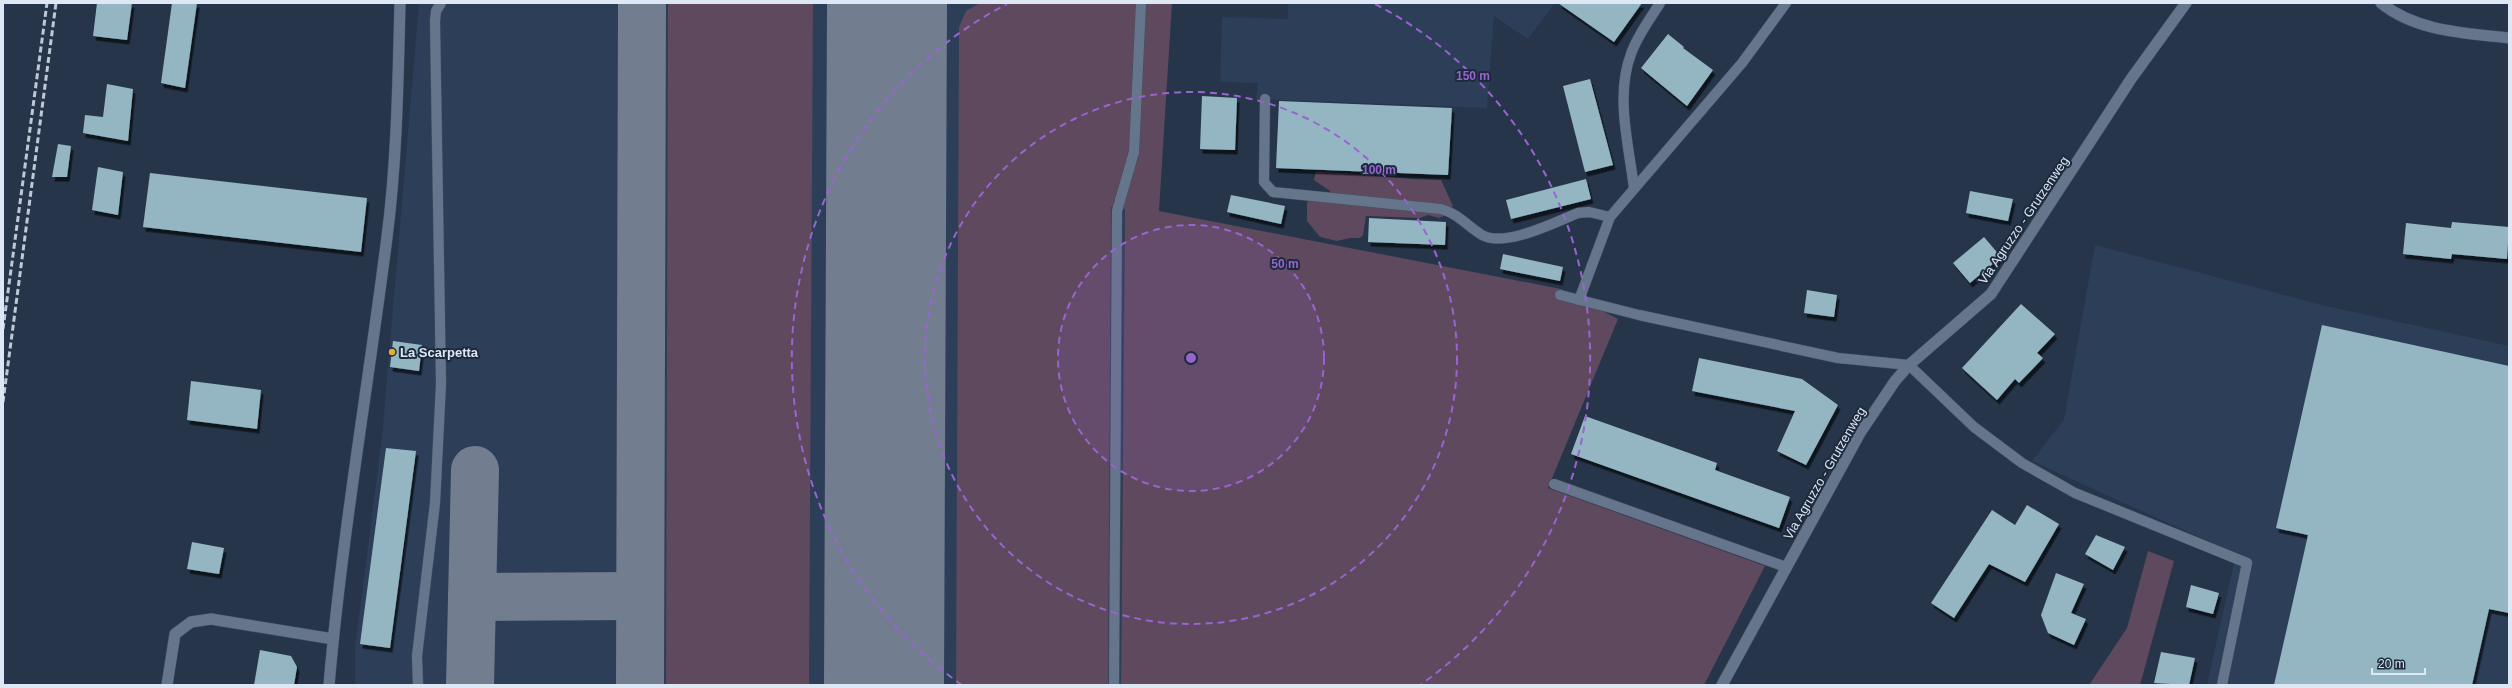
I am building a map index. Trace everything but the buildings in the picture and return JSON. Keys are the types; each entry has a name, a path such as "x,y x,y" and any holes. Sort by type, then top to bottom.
{"street":[{"path":"329,685 333,639 359,426 388,236 396,138 400,3"},
{"name":"Via Agruzzo - Grutzenweg","path":"1722,685 1860,434 1909,365 1991,294 2131,79 2186,3"},
{"path":"2381,3 2393,12 2442,31 2509,38"},
{"path":"167,685 175,634 191,622 211,619 333,639"}],"lane":[{"path":"418,685 417,656 435,503 439,442 440,384 435,21 436,11 441,3"},
{"path":"1114,685 1117,211 1134,152 1141,3"},
{"path":"1634,188 1623,96 1626,74 1631,53 1660,3"},
{"path":"1579,300 1610,217 1728,80 1786,3"},
{"path":"1265,99 1264,182 1273,192 1442,209 1453,212 1489,238 1513,237 1578,214 1589,212 1610,217"},
{"path":"1560,295 1639,315 1838,358 1909,365 1974,427 2022,462 2075,492 2247,563 2222,685"},
{"path":"1554,484 1786,567"}],"shaded area":[{"path":"419,3 1172,3 1125,209 1121,685 355,685 355,647 382,437"},
{"path":"668,3 813,3 809,685 666,685"},
{"path":"980,3 1172,3 1159,211 1561,289 1618,319 1548,488 1765,566 1704,685 1121,685 1125,209 1111,207 1108,685 956,685 959,27 966,11"},
{"path":"1288,3 1555,3 1528,39 1494,16 1487,108 1256,99 1258,83 1220,82 1222,17 1288,19"},
{"path":"1316,171 1441,180 1453,206 1446,215 1439,218 1428,215 1420,218 1366,216 1363,235 1360,238 1350,238 1337,241 1320,237 1307,221 1307,203 1317,192 1329,194 1330,191 1314,180"},
{"path":"2095,245 2322,305 2509,346 2509,685 2207,685 2236,554 2032,461 2064,419"},
{"path":"2148,551 2174,561 2140,685 2089,685 2127,628"}],"taxiway":[{"path":"640,685 642,3"},
{"path":"470,685 475,470"},
{"path":"472,597 640,596"}],"runway":[{"path":"884,685 887,3"}],"railway":[{"path":"3,329 47,3"},
{"path":"3,402 56,3"}],"place":[{"name":"La Scarpetta","path":"392,352"}]}
